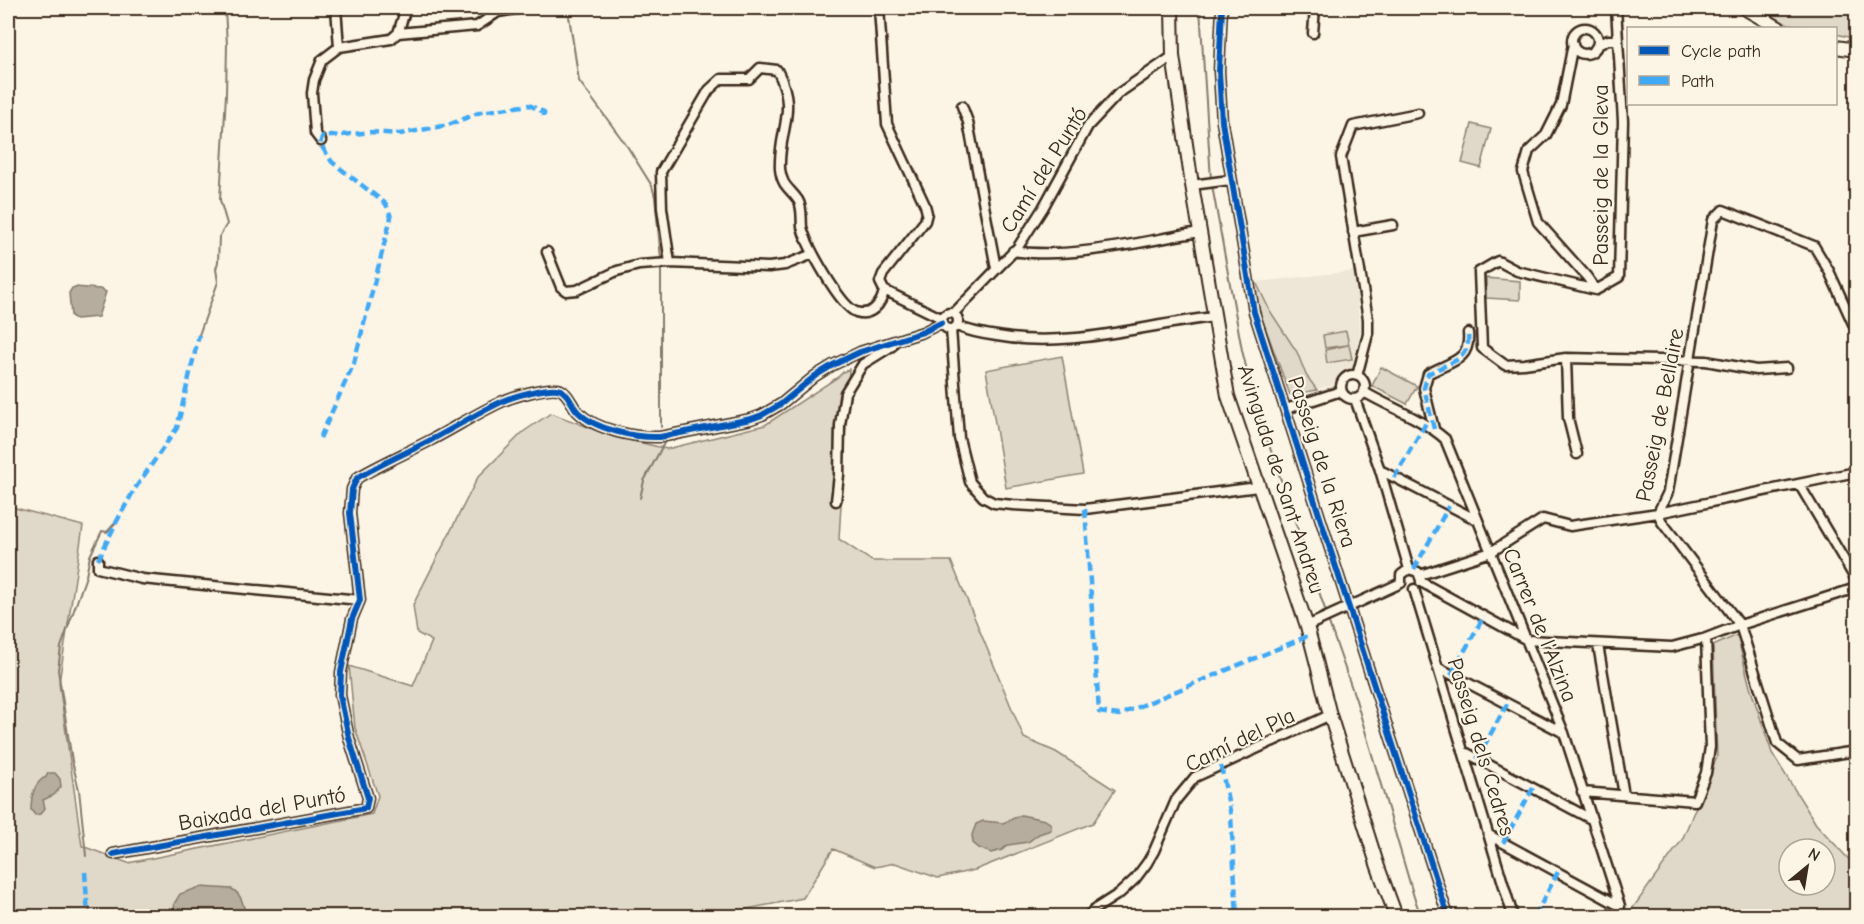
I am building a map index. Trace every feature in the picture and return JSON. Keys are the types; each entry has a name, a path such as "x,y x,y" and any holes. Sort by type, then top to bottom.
{"street":[{"path":"336,8 339,47"},
{"path":"321,141 315,133 312,93 314,80 322,60 339,47 391,39 398,33 406,8"},
{"path":"398,33 477,26 498,12 523,8"},
{"path":"670,263 662,208 661,172 709,90 721,79 749,79 760,68 777,70 784,84 788,108 780,170 788,190 798,200 802,227 813,255 847,306 856,312 867,313 878,305 883,298 884,290 880,282 883,274 920,228 927,213 887,124 879,8"},
{"name":"Avinguda de Sant Andreu","path":"1172,8 1173,56 1192,185 1228,396 1307,626 1330,715 1378,867 1396,916"},
{"name":"Passeig de la Riera","path":"1222,8 1221,122 1254,312 1448,916"},
{"path":"1313,33 1315,8"},
{"name":"Passeig de la Gleva","path":"1616,8 1618,40 1624,74 1619,277 1596,290 1517,270 1498,261 1479,272 1482,348 1505,365 1566,357 1706,361 1756,370 1787,368"},
{"path":"1744,8 1777,27"},
{"path":"1596,290 1538,222 1523,172 1529,151 1546,135 1561,105 1574,34 1577,30 1586,28 1595,32 1598,36 1598,45"},
{"path":"1573,44 1578,51 1587,54 1608,40 1618,40"},
{"path":"1837,47 1857,50"},
{"name":"Camí del Puntó","path":"954,313 1013,251 1043,208 1088,126 1119,93 1173,56"},
{"path":"962,106 968,122 996,268"},
{"path":"1357,375 1368,334 1368,319 1341,157 1353,126 1418,113"},
{"path":"1192,185 1230,180"},
{"name":"Passeig de Bellaire","path":"1857,330 1830,271 1814,246 1723,210 1713,220 1668,492 1658,513 1662,522 1740,625 1777,743 1798,760 1857,751"},
{"path":"1353,232 1393,225"},
{"path":"1013,251 1036,255 1061,254 1200,232"},
{"path":"548,252 561,287 568,292 631,266 670,263 769,267 785,265 813,255"},
{"path":"884,290 941,320 947,328 954,327 1015,339 1056,340 1214,316"},
{"path":"941,320 948,313 954,313 958,319 954,327 959,438 966,470 975,490 988,500 1013,506 1085,509 1258,487"},
{"name":"Baixada del Puntó","path":"113,854 366,808 368,798 349,738 340,695 341,672 352,619 360,600 350,513 351,489 354,482 367,472 500,402 531,393 560,389 580,414 593,422 628,434 660,437 751,419 781,404 815,376 833,365 860,352 900,341 941,320"},
{"path":"1434,429 1424,388 1428,374 1442,365 1454,363 1464,354 1469,342 1468,333"},
{"path":"836,501 840,476 840,425 845,393 863,364 900,341"},
{"path":"1566,357 1568,418 1577,454"},
{"path":"1341,391 1344,378 1357,375 1364,383 1364,392 1355,399"},
{"path":"1286,409 1341,391"},
{"path":"1341,391 1346,397 1355,399"},
{"name":"Carrer de l'Alzina","path":"1364,392 1426,423 1445,438 1564,733 1620,906"},
{"path":"1355,399 1380,470 1409,569"},
{"path":"1380,470 1477,520"},
{"path":"1418,582 1416,570 1409,569 1401,575 1401,583 1407,589 1418,582 1491,552 1543,519 1570,526 1658,513 1857,472"},
{"path":"1799,484 1857,580"},
{"path":"98,560 98,568 142,579 360,600"},
{"path":"1418,582 1527,640 1672,647 1857,588"},
{"name":"Passeig dels Cedres","path":"1418,582 1439,668 1513,916"},
{"path":"1307,626 1401,583"},
{"path":"1582,792 1695,801 1706,773 1710,747 1706,638"},
{"path":"1598,645 1624,795"},
{"path":"1439,668 1564,733"},
{"name":"Camí del Pla","path":"1088,916 1135,879 1154,851 1176,800 1184,788 1196,777 1330,715"},
{"path":"1463,751 1591,819"},
{"path":"1489,835 1620,906 1616,916"}],"shaded area":[{"path":"1762,8 1783,8 1786,11 1802,8 1856,8 1856,39 1837,34 1837,27 1805,27 1784,23"},
{"path":"1472,124 1491,129 1481,168 1462,163"},
{"path":"1355,271 1360,333 1352,369 1345,371 1333,385 1317,389 1306,374 1297,351 1270,311 1257,282"},
{"path":"1486,278 1520,281 1520,300 1486,298"},
{"path":"1256,282 1270,311 1297,352 1306,375 1317,390 1290,395 1260,313 1254,283"},
{"path":"75,287 100,289 106,292 98,317 76,319 71,316 69,293"},
{"path":"1346,331 1352,359 1327,363 1325,350 1348,345 1325,348 1323,335"},
{"path":"1062,356 1083,474 1006,488 986,370"},
{"path":"1381,367 1417,386 1407,404 1372,386"},
{"path":"849,369 839,539 872,561 951,561 1024,738 1056,752 1115,790 1093,823 975,870 938,878 895,863 875,867 833,849 803,898 711,916 8,916 8,506 83,526 59,683 82,846 128,863 372,814 378,796 355,728 349,666 413,686 432,641 417,633 413,605 478,477 523,432 551,413 609,435 667,449 765,425"},
{"path":"1737,635 1750,687 1772,753 1816,824 1828,837 1777,837 1777,897 1837,897 1837,847 1856,867 1856,916 1627,916 1682,840 1717,757 1713,646"},
{"path":"48,773 55,773 60,779 61,787 54,795 43,800 45,808 40,814 35,815 31,810 33,794 38,783"},
{"path":"1021,815 1045,820 1051,824 1051,830 1039,834 1028,842 1008,845 1002,850 991,853 973,843 972,835 976,824 983,821 1003,823"},
{"path":"200,887 232,889 241,898 247,916 176,916 174,904 180,894"}],"waterway":[{"path":"199,335 218,282 216,269 219,237 227,224 220,200 226,94 225,8"},
{"path":"1200,8 1211,180 1242,350 1255,404 1327,615"},
{"path":"569,16 579,81 627,146 652,186 661,259"},
{"path":"661,269 661,427"},
{"path":"640,498 644,481 664,443"},
{"path":"86,856 79,790 72,761 58,670 61,647 86,576 90,556 102,531 107,532 117,521"},
{"path":"1328,620 1356,700 1421,916"},
{"path":"89,916 90,908"}],"marked path":[{"path":"320,438 354,363 391,217 386,204 332,162 320,144 322,137 372,132 400,134 448,125 481,112 529,105 544,112 544,119"},
{"path":"1434,429 1424,388 1428,374 1462,356 1468,343 1468,333"},
{"path":"98,560 134,490 177,428 199,335"},
{"path":"1394,478 1426,423"},
{"path":"1414,569 1449,506"},
{"path":"1085,509 1099,712 1119,715 1308,636"},
{"path":"1451,675 1484,616"},
{"path":"1477,759 1507,704"},
{"path":"1221,766 1231,816 1237,916"},
{"path":"1503,843 1533,788"},
{"path":"85,872 88,916"},
{"path":"1535,916 1558,872"}],"cycle path":[{"path":"1222,8 1219,71 1222,122 1254,312 1448,916"},
{"path":"113,854 366,808 368,798 349,738 340,695 341,672 352,619 360,600 350,513 352,489 357,478 499,403 540,390 561,390 578,412 595,424 616,432 639,436 660,437 751,419 781,404 815,376 833,365 860,352 923,332 941,323"}]}
